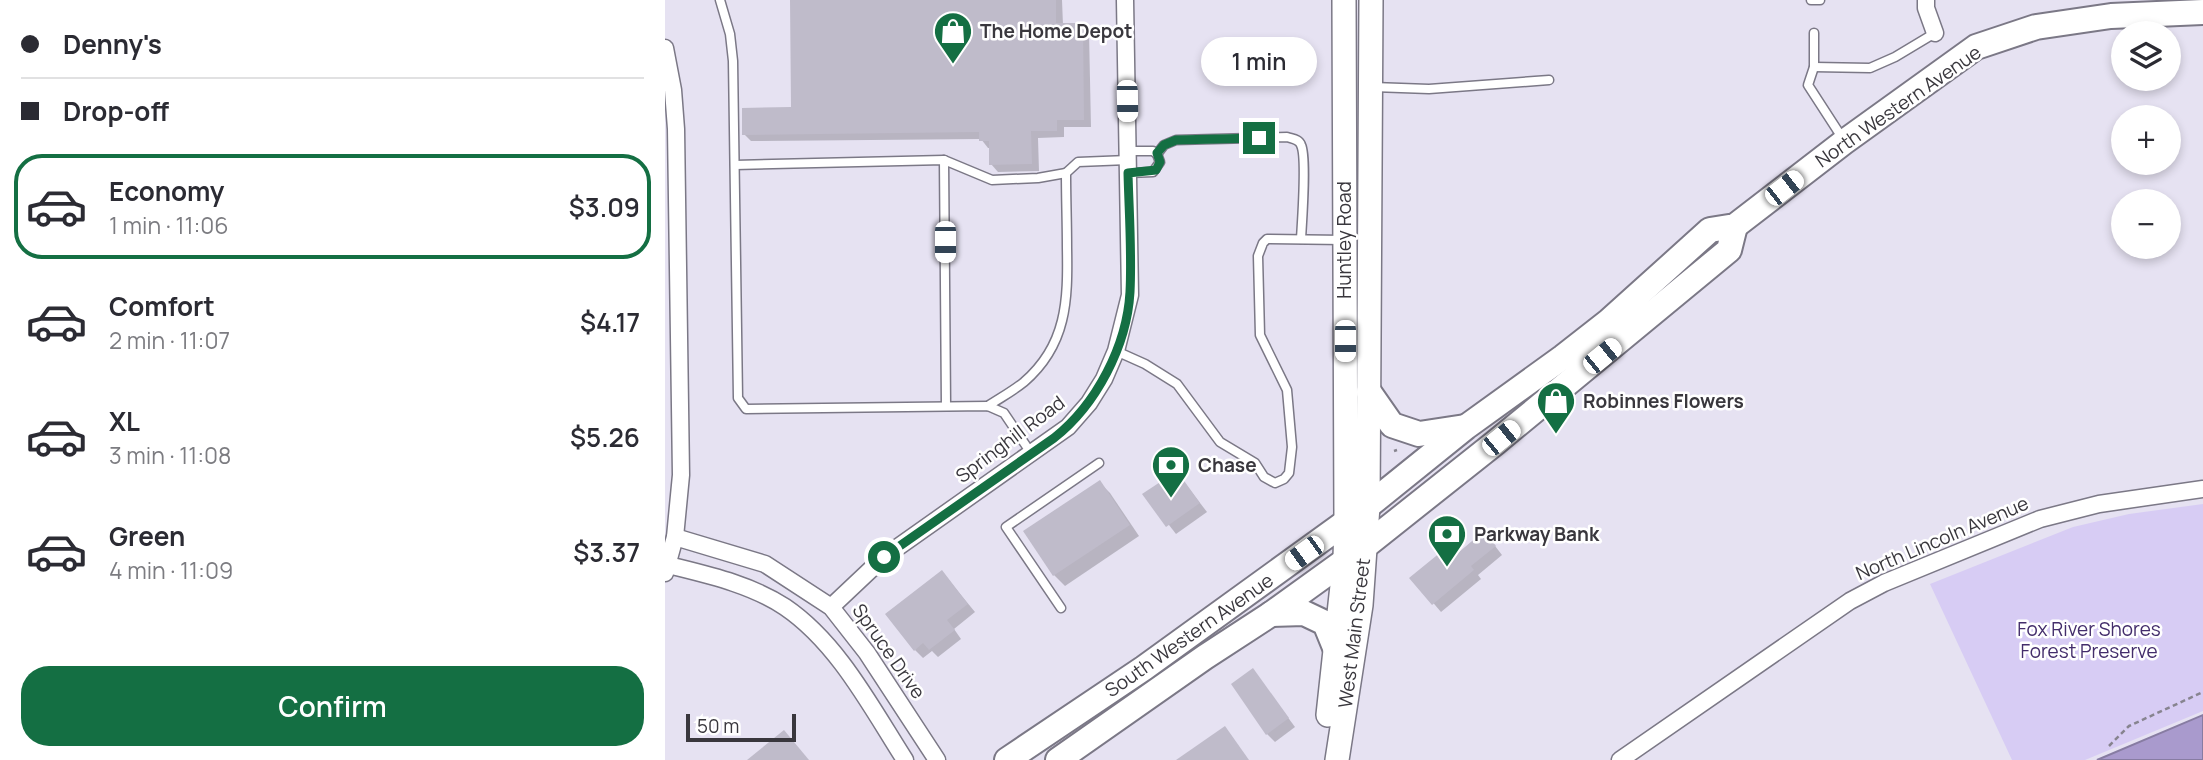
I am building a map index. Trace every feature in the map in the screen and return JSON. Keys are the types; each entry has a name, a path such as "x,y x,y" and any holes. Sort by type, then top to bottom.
{"main road":[{"name":"North Western Avenue","path":"1368,506 1466,427 1609,321 1710,230 1735,226 1844,142 1976,47 2036,27 2106,12 2203,12"},
{"name":"North Western Avenue","path":"1355,552 1495,443 1729,250 1735,226"},
{"path":"1369,392 1392,425 1419,434 1466,427"},
{"name":"South Western Avenue","path":"1007,760 1133,676 1368,506"},
{"name":"South Western Avenue","path":"1058,760 1271,614 1355,552"},
{"path":"1271,614 1304,613 1325,623 1336,650"}],"street":[{"name":"Springhill Road","path":"831,607 884,557 1068,427 1089,403 1104,379 1116,351 1130,295 1125,0"},
{"name":"Huntley Road","path":"1344,0 1346,522"},
{"name":"Huntley Road","path":"1368,506 1371,0"},
{"path":"1926,0 1926,8 1935,33"},
{"path":"665,48 673,90 677,138 681,475 675,537 667,569 717,577 758,593 785,607 809,626 839,661 905,760"},
{"name":"North Lincoln Avenue","path":"1620,760 1787,643 1875,587 2049,516 2108,502 2203,489"},
{"name":"West Main Street","path":"1322,760 1336,650 1355,552 1368,506"},
{"name":"West Main Street","path":"1338,760 1361,605 1355,552 1346,522"},
{"name":"Spruce Drive","path":"675,537 765,564 831,607 867,653 937,760"}],"lane":[{"path":"720,0 732,47 738,398 746,409 988,405 1004,412 1032,454"},
{"path":"1811,0 1820,0"},
{"path":"1814,33 1814,67 1808,85 1844,142"},
{"path":"1814,67 1870,68 1895,57 1935,33"},
{"path":"1370,87 1429,89 1549,80"},
{"path":"1157,153 1164,145 1176,140 1287,137 1297,140 1301,144 1303,161 1301,239"},
{"path":"1128,161 1153,151 1157,153"},
{"path":"735,165 944,160 992,180 1038,178 1066,173 1078,162 1128,161 1156,170 1160,162 1157,153"},
{"path":"944,160 946,406"},
{"path":"988,405 1024,381 1043,362 1057,338 1065,315 1068,291 1066,173"},
{"path":"1116,351 1145,364 1177,384 1220,442 1255,463 1264,477 1275,483 1285,479 1289,473 1292,447 1287,390 1260,335 1258,256 1267,239 1343,240"},
{"path":"1061,608 1006,527 1099,463"}],"path":[{"path":"1397,461 1395,451 1401,447"},
{"path":"2109,746 2129,726 2203,692"}],"green space":[{"name":"Fox River Shores Forest Preserve","path":"2203,504 2203,711 2085,760 2012,760 1930,584 2073,527 2129,514"}],"shaded area":[{"path":"2203,715 2203,760 2097,760"}],"building":[{"name":"The Home Depot","path":"790,0 1056,0 1056,23 1083,23 1084,120 1057,120 1057,131 1031,131 1032,164 989,165 989,141 979,141 979,132 742,135 742,108 791,107"},
{"name":"Chase","path":"1177,471 1200,503 1166,527 1142,494"},
{"path":"1100,480 1130,525 1053,576 1023,531"},
{"name":"Parkway Bank","path":"1484,531 1496,546 1471,566 1474,570 1432,605 1409,578 1452,543 1459,552"},
{"path":"942,570 968,604 947,620 955,630 929,650 923,643 914,651 885,614"},
{"path":"1253,668 1289,718 1266,735 1231,684"},
{"path":"1225,726 1249,760 1176,760"},
{"path":"784,730 809,760 747,760"}],"place":[{"name":"The Home Depot","path":"953,65"},
{"name":"Robinnes Flowers","path":"1556,435"},
{"name":"Chase","path":"1171,499"},
{"name":"Parkway Bank","path":"1447,568"}],"route":[{"path":"884,557 1054,438 1068,427 1089,403 1104,379 1116,351 1130,295 1128,173 1156,170 1160,162 1157,153 1162,146 1176,140 1259,138"}]}
